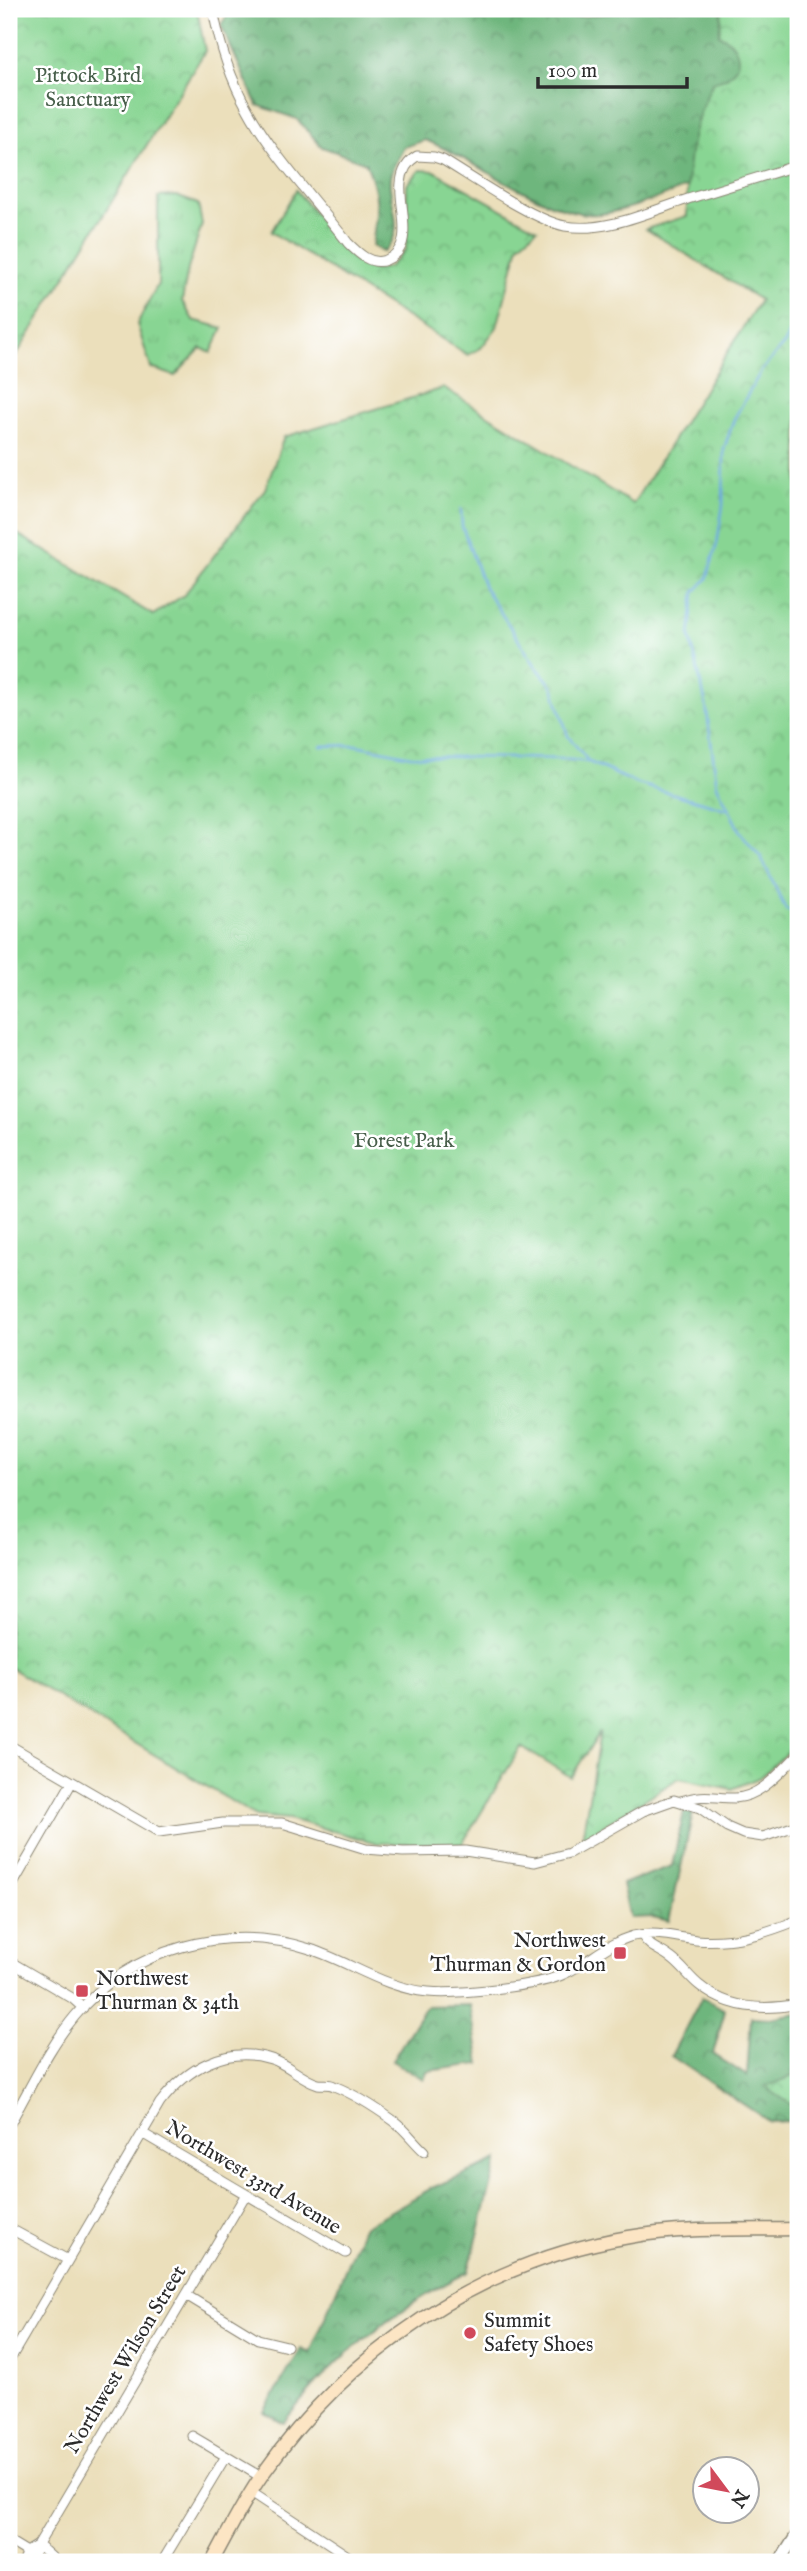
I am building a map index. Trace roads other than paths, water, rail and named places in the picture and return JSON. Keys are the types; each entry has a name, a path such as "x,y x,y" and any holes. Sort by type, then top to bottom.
{"main road":[{"path":"212,2562 251,2492 308,2417 356,2368 413,2324 480,2285 551,2256 629,2237 702,2231 798,2229"}],"street":[{"path":"213,9 225,55 247,109 265,137 348,243 359,254 377,262 390,258 402,241 405,224 401,180 406,166 417,156 443,160 524,208 563,226 573,227 601,225 633,217 798,165"},
{"path":"9,1745 159,1832 223,1823 282,1823 366,1849 403,1852 465,1851 535,1862 569,1853 664,1802 681,1801 699,1795 734,1798 755,1793 798,1755"},
{"path":"9,1891 72,1782"},
{"path":"681,1801 700,1808 727,1827 743,1834 763,1837 798,1825"},
{"path":"9,2124 70,2022 110,1983 142,1963 169,1951 207,1941 247,1938 286,1942 332,1957 371,1977 397,1986 446,1993 559,1977 615,1943 642,1935 659,1933 697,1940 727,1941 751,1938 798,1920"},
{"path":"642,1935 651,1947 673,1959 699,1986 719,1997 762,2009 798,2004"},
{"path":"9,1961 72,1998 83,2008"},
{"path":"9,2361 142,2133 172,2088 192,2070 217,2058 247,2056 272,2059 316,2083 332,2085 396,2122 424,2151"},
{"name":"Northwest 33rd Avenue","path":"142,2133 346,2253"},
{"name":"Northwest Wilson Street","path":"31,2562 38,2545 246,2194"},
{"path":"9,2228 68,2260"},
{"path":"186,2295 258,2339 287,2346"},
{"path":"192,2435 261,2477"},
{"path":"162,2562 226,2456"},
{"path":"251,2492 357,2562"},
{"path":"779,2562 798,2532"},
{"path":"9,2541 27,2552 24,2562"},
{"path":"38,2545 57,2562"},
{"name":"Northwest Wilson Street","path":"27,2552 38,2545"}],"waterway":[{"path":"798,318 785,343 761,371 734,419 724,449 723,505 717,544 707,579 695,592 690,636 706,705 717,785 740,832 761,857 786,910 798,912"},
{"path":"461,509 462,526 484,587 535,665 553,687 568,736 588,761"},
{"path":"321,746 356,745 411,756 564,759 589,762 638,784 727,809"}],"place":[{"name":"Northwest Thurman & Gordon","path":"620,1953"},
{"name":"Northwest Thurman & 34th","path":"82,1991"},
{"name":"Summit Safety Shoes","path":"470,2333"}],"park label":[{"name":"Pittock Bird Sanctuary","path":"88,88"},
{"name":"Forest Park","path":"404,1141"}]}
